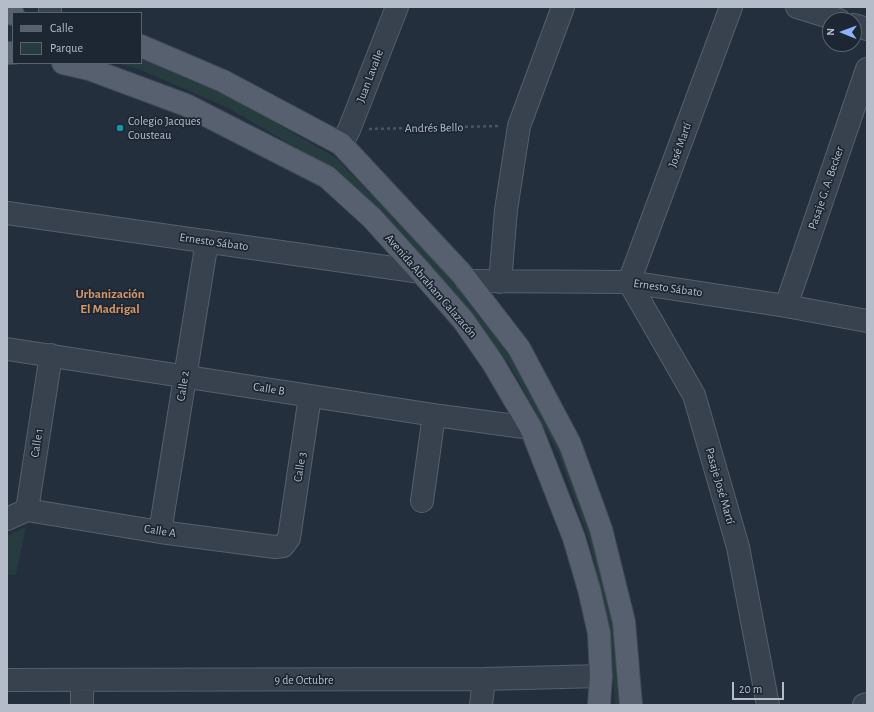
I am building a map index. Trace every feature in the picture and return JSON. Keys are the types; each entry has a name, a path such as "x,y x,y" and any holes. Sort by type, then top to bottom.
{"main road":[{"path":"142,46 223,81 345,137 467,281 519,348 570,444 601,530 624,622 631,705"},
{"name":"Avenida Abraham Calazacón","path":"67,64 89,69 186,105 327,177 372,218 422,272 463,320 485,351 531,428 574,538 589,589 599,632 599,705"}],"street":[{"name":"Juan Lavalle","path":"345,137 397,7"},
{"path":"500,282 506,210 519,126 562,7"},
{"name":"José Martí","path":"629,282 731,7"},
{"path":"797,7 822,15"},
{"name":"Pasaje G. A. Becker","path":"786,306 867,69"},
{"name":"Ernesto Sábato","path":"7,213 422,272"},
{"name":"Calle 2","path":"160,532 207,241"},
{"name":"Ernesto Sábato","path":"467,281 629,282 786,306 867,321"},
{"name":"Pasaje José Martí","path":"629,282 694,395 738,547 768,705"},
{"name":"Calle B","path":"7,349 434,415 531,428"},
{"name":"Calle 1","path":"27,510 51,356"},
{"name":"Calle 3","path":"289,538 310,396"},
{"path":"422,501 434,415"},
{"path":"7,518 27,510"},
{"name":"Calle A","path":"27,510 160,532 275,547 283,546 289,538"},
{"name":"9 de Octubre","path":"7,680 484,679 600,676"},
{"path":"481,705 484,679"},
{"path":"82,680 82,705"}],"path":[{"name":"Andrés Bello","path":"345,137 519,126"}],"green space":[{"path":"142,59 232,98 335,157 464,291 517,354 600,535 626,705 615,705 609,626 589,540 558,452 508,362 456,299 330,167 228,108 141,70 120,64 142,64"},
{"path":"26,527 16,575 7,574 7,536"}],"place":[{"name":"Colegio Jacques Cousteau","path":"120,128"}],"district":[{"name":"Urbanización El Madrigal","path":"110,302"}]}
